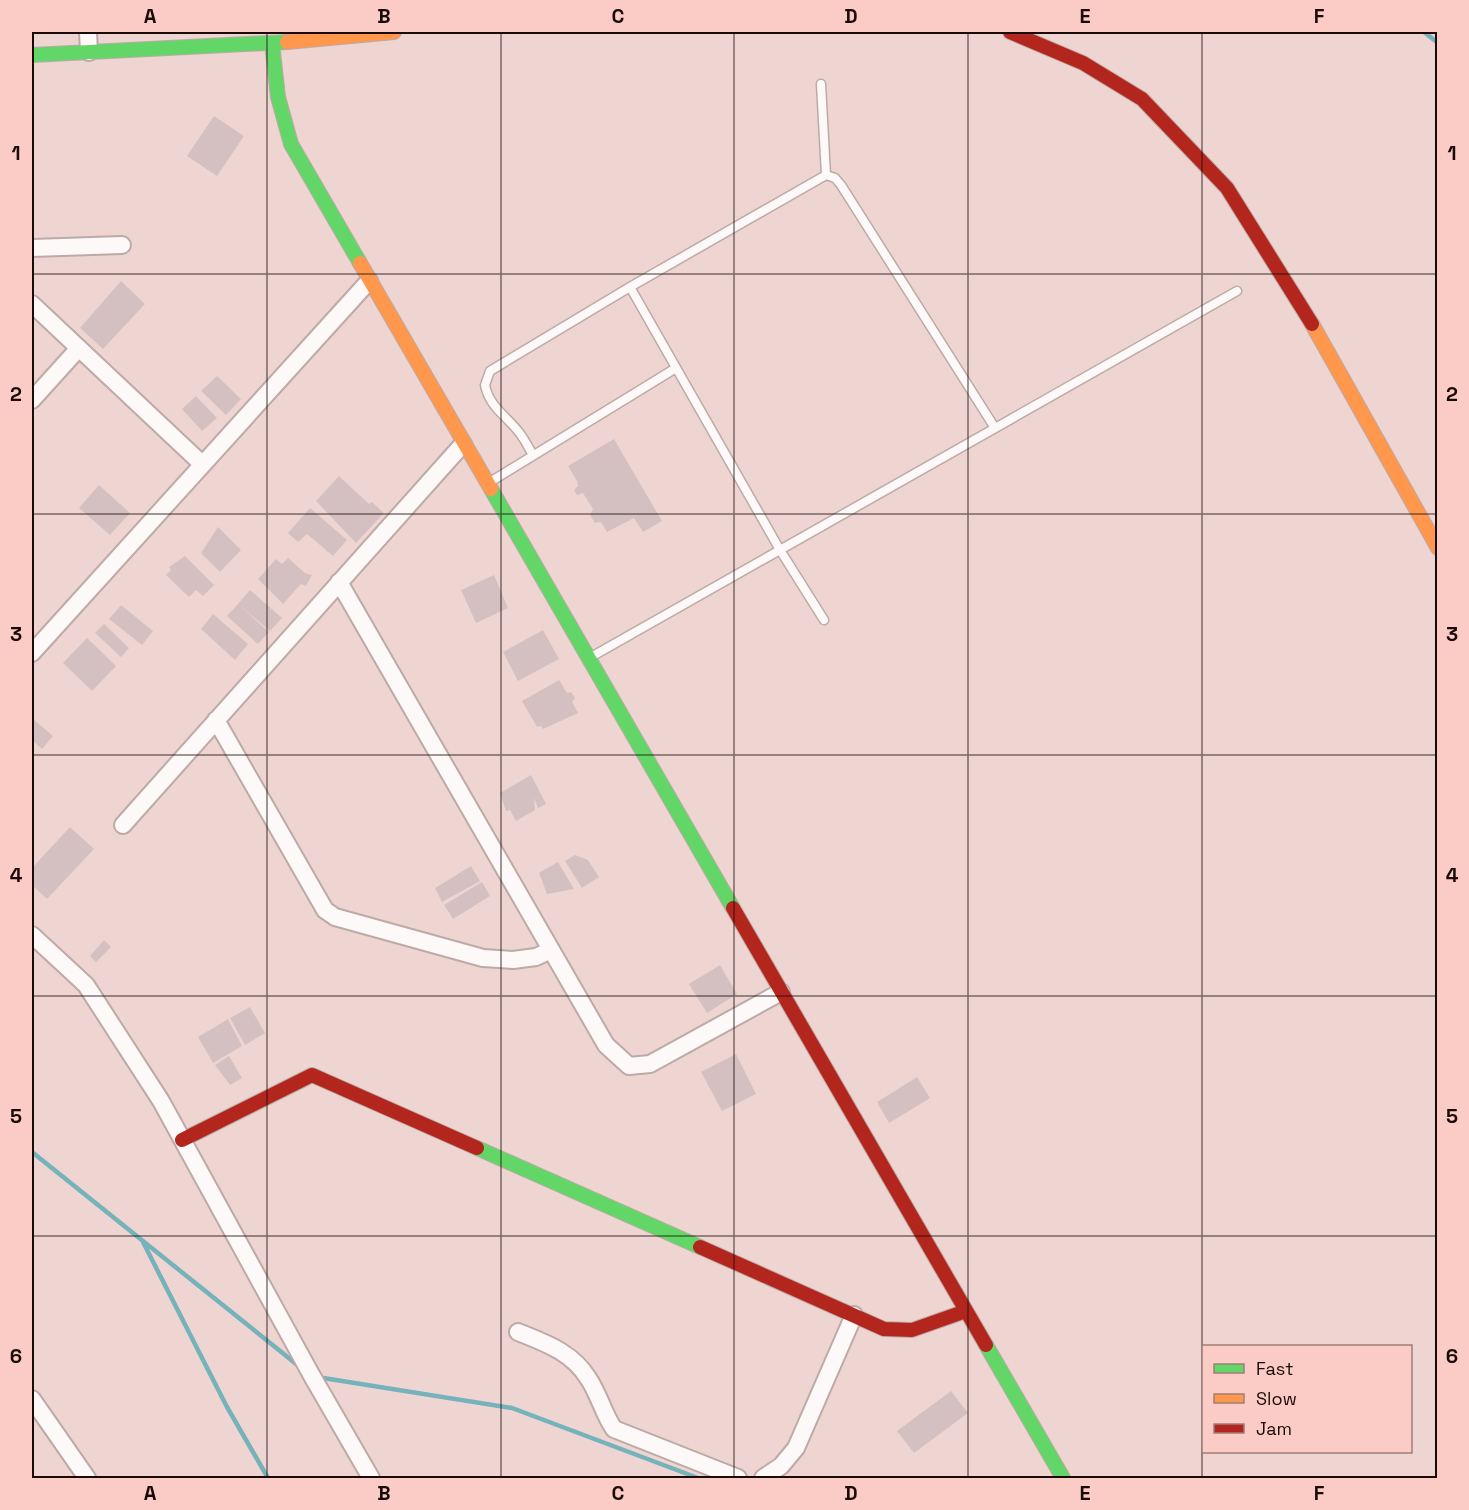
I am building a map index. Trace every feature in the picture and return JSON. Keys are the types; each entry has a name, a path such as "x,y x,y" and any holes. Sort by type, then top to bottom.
{"street":[{"path":"88,32 88,52"},
{"path":"32,55 272,43 394,32"},
{"path":"1010,32 1083,63 1142,99 1227,188 1297,297 1437,548"},
{"path":"272,43 278,97 291,144 1063,1479"},
{"path":"32,248 122,245"},
{"path":"32,653 369,281"},
{"path":"32,304 202,465"},
{"path":"32,400 79,348"},
{"path":"123,825 463,444"},
{"path":"339,582 606,1045 629,1066 650,1064 781,992"},
{"path":"216,720 325,910 335,917 483,958 513,960 536,957 551,950"},
{"path":"32,935 86,985 161,1101 371,1479"},
{"path":"182,1140 312,1075 884,1329 912,1330 966,1311"},
{"path":"763,1479 781,1466 796,1448 854,1315"},
{"path":"518,1332 561,1350 588,1378 603,1412 614,1428 738,1479"},
{"path":"32,1400 87,1479"}],"lane":[{"path":"821,84 826,175"},
{"path":"533,455 518,430 501,415 489,398 485,385 486,378 496,367 826,175 835,178 841,185 996,428"},
{"path":"630,287 780,550 824,620"},
{"path":"588,659 1237,291"},
{"path":"486,484 676,368"}],"building":[{"path":"214,116 244,136 217,176 187,156"},
{"path":"121,281 145,304 103,349 80,328"},
{"path":"217,376 241,399 226,415 201,391"},
{"path":"196,396 217,418 202,431 182,409"},
{"path":"614,439 662,521 643,532 634,518 607,532 601,522 595,523 590,515 593,509 583,493 577,495 574,490 578,486 577,481 568,466"},
{"path":"339,476 369,504 372,502 384,513 356,543 316,501"},
{"path":"99,485 130,513 110,535 79,508"},
{"path":"310,508 347,540 333,556 307,534 298,542 288,533"},
{"path":"218,527 241,550 220,572 201,553"},
{"path":"185,556 214,585 203,596 196,590 189,597 166,575 171,570 169,567"},
{"path":"288,558 305,573 312,575 306,586 301,584 283,604 258,579 276,559 282,564"},
{"path":"494,575 508,608 476,623 461,590"},
{"path":"250,590 282,618 270,631 238,604"},
{"path":"238,604 269,632 258,644 227,616"},
{"path":"121,605 153,631 142,645 109,619"},
{"path":"213,614 248,644 235,660 201,629"},
{"path":"104,624 129,648 121,657 95,633"},
{"path":"543,630 559,659 518,681 503,652"},
{"path":"87,638 116,666 92,691 63,663"},
{"path":"559,680 567,693 571,692 575,698 572,702 578,713 543,729 541,726 537,727 522,701"},
{"path":"32,718 53,736 42,749 32,740"},
{"path":"531,775 546,804 538,808 534,798 535,810 516,821 510,810 506,811 500,793"},
{"path":"70,827 94,849 47,899 32,885 32,868"},
{"path":"575,855 588,860 599,877 582,888 565,861"},
{"path":"558,862 574,889 547,894 539,873"},
{"path":"471,866 480,881 442,902 435,888"},
{"path":"482,882 490,896 453,919 444,905"},
{"path":"104,940 111,947 96,962 90,956"},
{"path":"720,965 737,994 707,1013 689,984"},
{"path":"250,1007 265,1033 245,1045 230,1018"},
{"path":"228,1019 242,1046 213,1063 198,1037"},
{"path":"736,1054 756,1094 722,1111 701,1072"},
{"path":"229,1056 242,1078 230,1085 215,1065"},
{"path":"917,1077 930,1098 889,1123 877,1102"},
{"path":"951,1391 968,1413 914,1453 897,1431"}],"waterway":[{"path":"1424,32 1438,43"},
{"path":"32,1152 300,1367"},
{"path":"143,1242 227,1407 268,1478"},
{"path":"317,1377 512,1408 698,1478"}],"traffic: fast":[{"path":"32,55 287,42"},
{"path":"272,43 278,97 291,144 360,263"},
{"path":"491,489 733,908"},
{"path":"477,1148 700,1247"},
{"path":"986,1345 1063,1478"}],"traffic: slow":[{"path":"287,42 394,32"},
{"path":"360,263 491,489"},
{"path":"1312,324 1438,548"}],"traffic: jam":[{"path":"1010,32 1083,63 1142,99 1227,188 1312,324"},
{"path":"733,908 986,1345"},
{"path":"182,1140 312,1075 477,1148"},
{"path":"700,1247 884,1329 912,1330 966,1311"}]}
